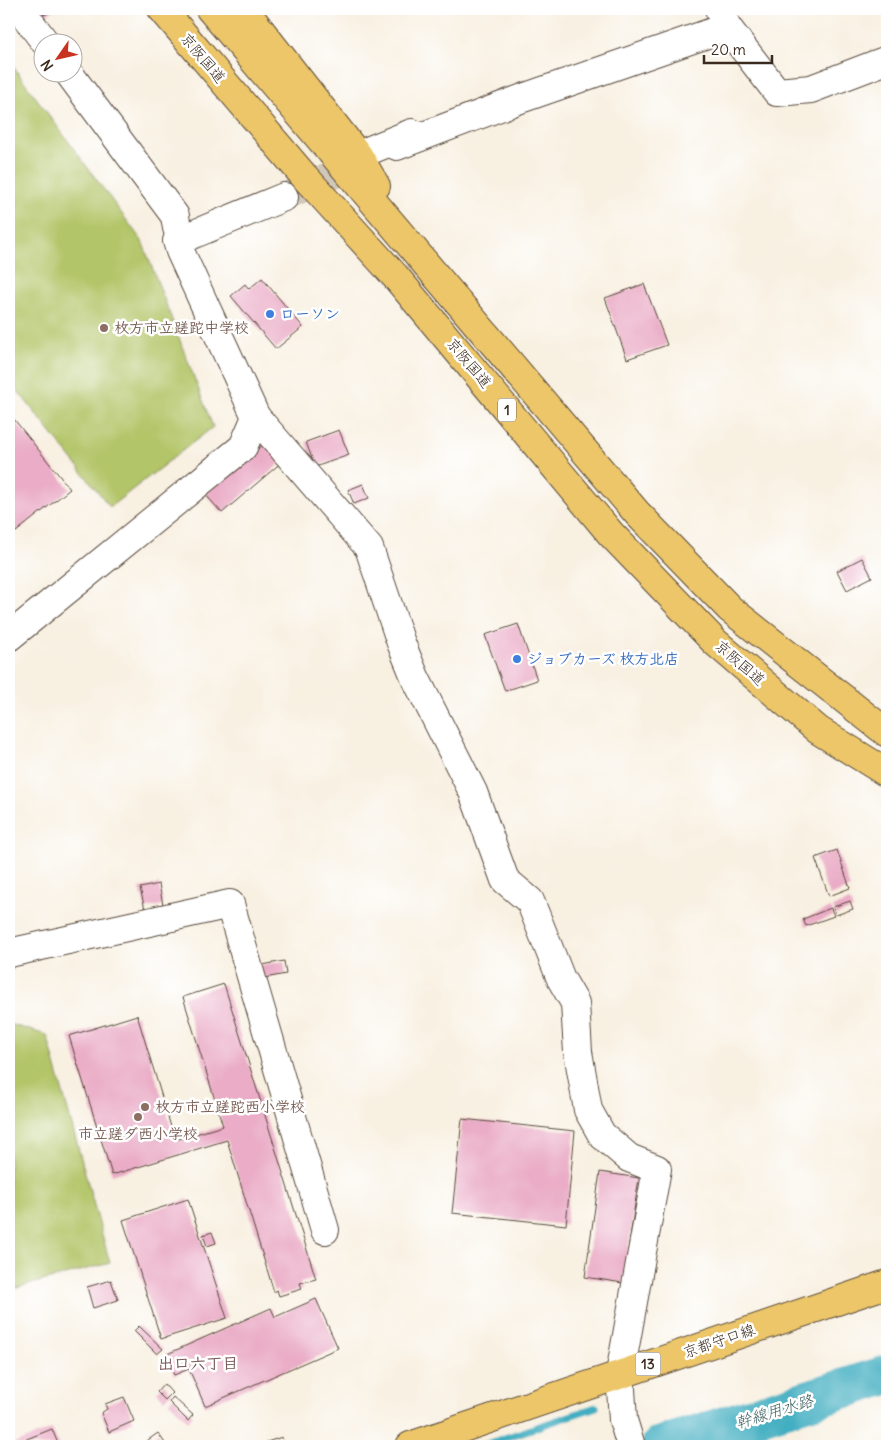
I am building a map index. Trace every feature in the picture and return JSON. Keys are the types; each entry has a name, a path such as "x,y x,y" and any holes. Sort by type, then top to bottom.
{"main road":[{"name":"京阪国道","path":"162,9 304,176 395,276 611,534 709,635 818,730 887,773"},
{"name":"京阪国道","path":"210,9 637,513 730,609 887,733"},
{"path":"244,9 358,155 416,254"},
{"name":"京都守口線","path":"410,1446 887,1284"}],"street":[{"path":"20,9 37,32"},
{"path":"397,146 723,18 777,92 811,89 887,60"},
{"path":"75,82 175,216 180,251 256,417 369,548 401,643 415,677 473,792 505,880 530,901 561,979 575,1002 578,1052 588,1110 602,1135 629,1158 657,1169 620,1374 623,1420 631,1446"},
{"path":"358,155 502,95 523,98"},
{"path":"177,234 304,176"},
{"path":"177,234 284,197"},
{"path":"9,637 242,447 256,417"},
{"path":"9,953 230,904 325,1230"}],"green space":[{"name":"枚方市立蹉跎中学校","path":"9,61 142,241 213,427 110,507 9,380"},
{"path":"9,1024 47,1035 110,1263 9,1290"}],"building":[{"path":"41,9 56,9 44,15"},
{"path":"262,278 303,327 276,349 231,296 245,284 249,289"},
{"path":"644,284 667,345 627,359 605,298"},
{"path":"9,413 70,489 16,532 9,524"},
{"path":"339,430 349,455 315,467 306,442"},
{"path":"266,442 283,461 222,513 205,494"},
{"path":"363,484 369,498 354,504 348,490"},
{"path":"862,558 872,577 847,590 837,571"},
{"path":"518,624 537,680 505,691 485,635"},
{"path":"837,850 850,888 829,896 815,858"},
{"path":"159,884 163,905 145,909 140,888"},
{"path":"850,901 853,909 836,915 833,907"},
{"path":"831,908 834,916 806,926 803,919"},
{"path":"284,961 286,974 259,979 257,966"},
{"path":"224,984 316,1279 300,1283 302,1289 279,1296 277,1290 274,1292 227,1140 112,1175 69,1036 137,1015 175,1140 223,1126 183,997"},
{"path":"462,1119 575,1131 566,1225 452,1213"},
{"path":"600,1172 639,1178 623,1283 585,1277"},
{"path":"188,1199 227,1318 161,1339 123,1220"},
{"path":"212,1232 216,1243 207,1246 203,1235"},
{"path":"111,1280 118,1300 93,1308 87,1287"},
{"path":"316,1299 338,1348 205,1406 189,1369 174,1375 165,1355 271,1308 275,1317"},
{"path":"139,1326 163,1349 157,1354 134,1331"},
{"path":"164,1384 172,1393 165,1400 157,1392"},
{"path":"124,1397 134,1421 109,1432 101,1413 107,1409 105,1404"},
{"path":"173,1397 193,1415 188,1421 169,1402"},
{"path":"52,1429 59,1446 9,1446"},
{"path":"158,1433 167,1446 141,1445"},
{"path":"282,1437 284,1446 255,1446"}],"waterway":[{"name":"幹線用水路","path":"661,1446 887,1375"},
{"path":"481,1446 596,1407"}],"tunnel":[{"path":"284,197 366,160"}],"place":[{"name":"ローソン","path":"270,314"},
{"name":"枚方市立蹉跎中学校","path":"104,328"},
{"name":"ジョブカーズ 枚方北店","path":"517,659"},
{"name":"枚方市立蹉跎西小学校","path":"145,1107"},
{"name":"市立蹉ダ西小学校","path":"138,1117"}],"district":[{"name":"出口六丁目","path":"198,1363"}]}
